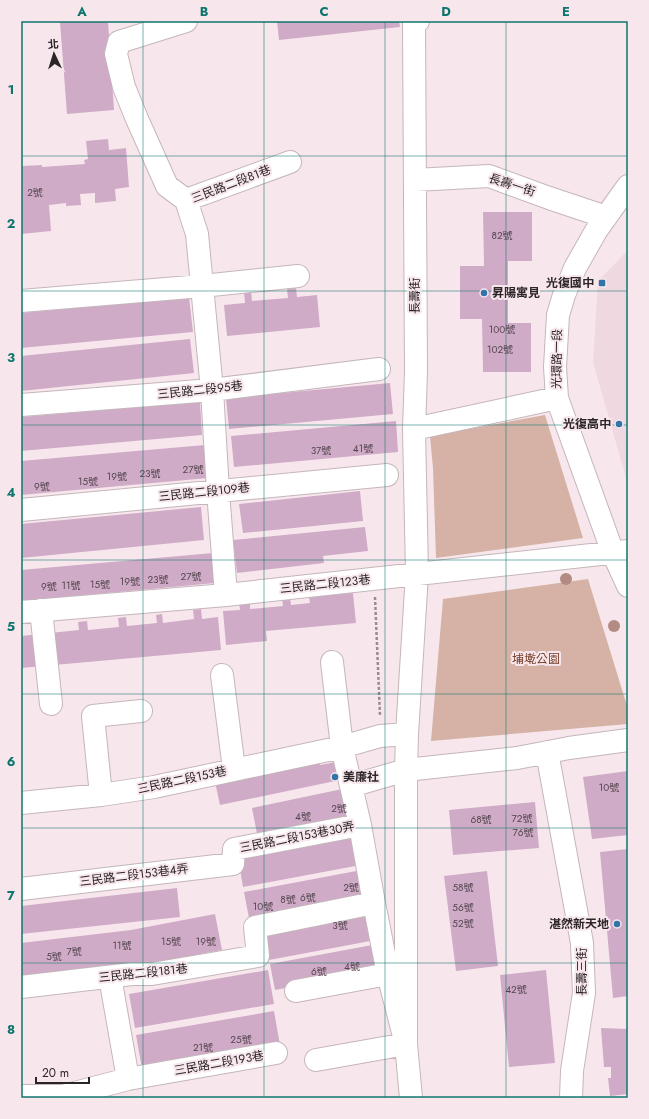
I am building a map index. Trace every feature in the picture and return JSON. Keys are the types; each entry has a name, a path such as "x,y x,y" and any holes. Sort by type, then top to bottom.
{"street":[{"path":"186,21 119,42 116,54 124,87 167,186 186,200"},
{"name":"長壽街","path":"406,1044 406,770 417,574 414,429 416,372 414,23 418,21"},
{"name":"三民路二段81巷","path":"226,595 212,390 197,234 186,200 290,162"},
{"name":"長壽一街","path":"415,180 489,176 606,217"},
{"name":"光環路一段","path":"628,186 596,230 575,268 564,295 558,315 555,367 557,398 621,552 628,586"},
{"path":"21,301 202,286 298,276"},
{"name":"三民路二段95巷","path":"21,405 212,390 379,368"},
{"path":"414,429 557,398"},
{"name":"三民路二段109巷","path":"21,510 387,475"},
{"name":"三民路二段123巷","path":"31,611 226,595 621,552"},
{"path":"31,611 51,704"},
{"path":"332,662 342,747 360,825 388,974 406,1044 411,1098"},
{"path":"222,675 234,769"},
{"path":"101,795 93,716 141,711"},
{"name":"三民路二段153巷","path":"21,803 101,795 154,787 342,747 380,736 407,734"},
{"path":"351,786 406,770 517,758 568,748 628,740"},
{"name":"長壽三街","path":"547,752 582,943 584,993 572,1071 571,1098"},
{"name":"三民路二段153巷30弄","path":"234,849 360,825"},
{"name":"三民路二段153巷4弄","path":"21,889 233,864 234,849"},
{"name":"三民路二段181巷","path":"21,986 132,974 152,974 258,956 255,927 374,903"},
{"path":"296,991 388,974"},
{"path":"110,977 128,1079"},
{"path":"316,1060 406,1044"},
{"name":"三民路二段193巷","path":"21,1096 63,1096 128,1079 276,1053"}],"path":[{"path":"374,579 380,736"}],"shaded area":[{"name":"光復高中","path":"628,250 628,485 593,362 598,281"}],"green space":[{"path":"545,415 583,538 436,558 433,468 430,436"},
{"name":"埔墘公園","path":"588,579 628,709 628,724 431,741 443,599"}],"building":[{"path":"108,21 114,110 67,114 60,22"},
{"path":"277,21 399,21 400,27 279,40"},
{"path":"108,139 109,150 126,148 129,187 115,189 116,201 95,203 95,193 80,194 81,205 66,206 66,203 49,205 51,231 21,234 22,166 42,165 42,167 85,164 84,160 88,159 86,141"},
{"name":"昇陽寓見","path":"483,212 532,212 532,261 508,261 508,323 531,323 531,372 483,372 482,319 460,319 460,266 484,266"},
{"path":"296,288 297,297 317,295 320,327 227,336 224,305 245,303 244,292 251,291 252,301 288,298 287,289"},
{"path":"189,297 193,332 21,348 21,313"},
{"path":"190,339 194,373 21,391 21,356"},
{"path":"390,383 393,414 229,429 226,398"},
{"path":"200,402 202,435 21,451 21,417"},
{"path":"396,421 398,452 234,467 231,436"},
{"path":"205,445 208,478 21,495 21,461"},
{"path":"360,491 363,521 243,533 239,504"},
{"path":"201,507 204,540 21,558 21,524"},
{"path":"365,527 368,551 323,556 324,563 237,573 233,540"},
{"path":"213,553 215,583 21,601 21,570"},
{"path":"353,593 356,623 266,631 267,641 226,645 223,611 240,610 239,602 250,601 250,609 283,606 282,598 290,597 291,605 310,603 309,597"},
{"path":"201,609 202,619 218,617 221,650 21,668 21,636 79,630 78,622 87,621 88,630 119,627 118,618 126,617 127,626 157,623 156,615 162,614 163,623 194,619 193,610"},
{"path":"319,760 320,765 336,762 340,780 220,805 215,782"},
{"path":"628,771 628,835 592,839 583,777"},
{"path":"347,788 354,819 258,839 252,808"},
{"path":"535,802 539,848 453,855 449,810"},
{"path":"360,834 366,864 243,887 238,857"},
{"name":"湛然新天地","path":"628,849 628,996 613,998 600,852"},
{"path":"367,869 372,895 249,918 244,892"},
{"path":"487,871 498,966 456,971 444,876"},
{"path":"177,888 180,917 21,934 21,906"},
{"path":"375,909 381,939 269,960 263,931"},
{"path":"215,914 222,950 137,966 21,980 21,943 131,930"},
{"path":"383,943 388,969 275,990 270,964"},
{"path":"268,970 274,1004 135,1028 129,994"},
{"path":"546,970 555,1063 509,1067 500,975"},
{"path":"274,1011 280,1045 142,1069 136,1035"},
{"path":"601,1028 628,1029 628,1094 610,1096 608,1078 611,1078 611,1067 604,1067"}],"place":[{"name":"光復國中","path":"602,283"},
{"name":"昇陽寓見","path":"484,293"},
{"name":"光復高中","path":"619,424"},
{"name":"美廉社","path":"335,777"},
{"name":"湛然新天地","path":"617,924"}]}
